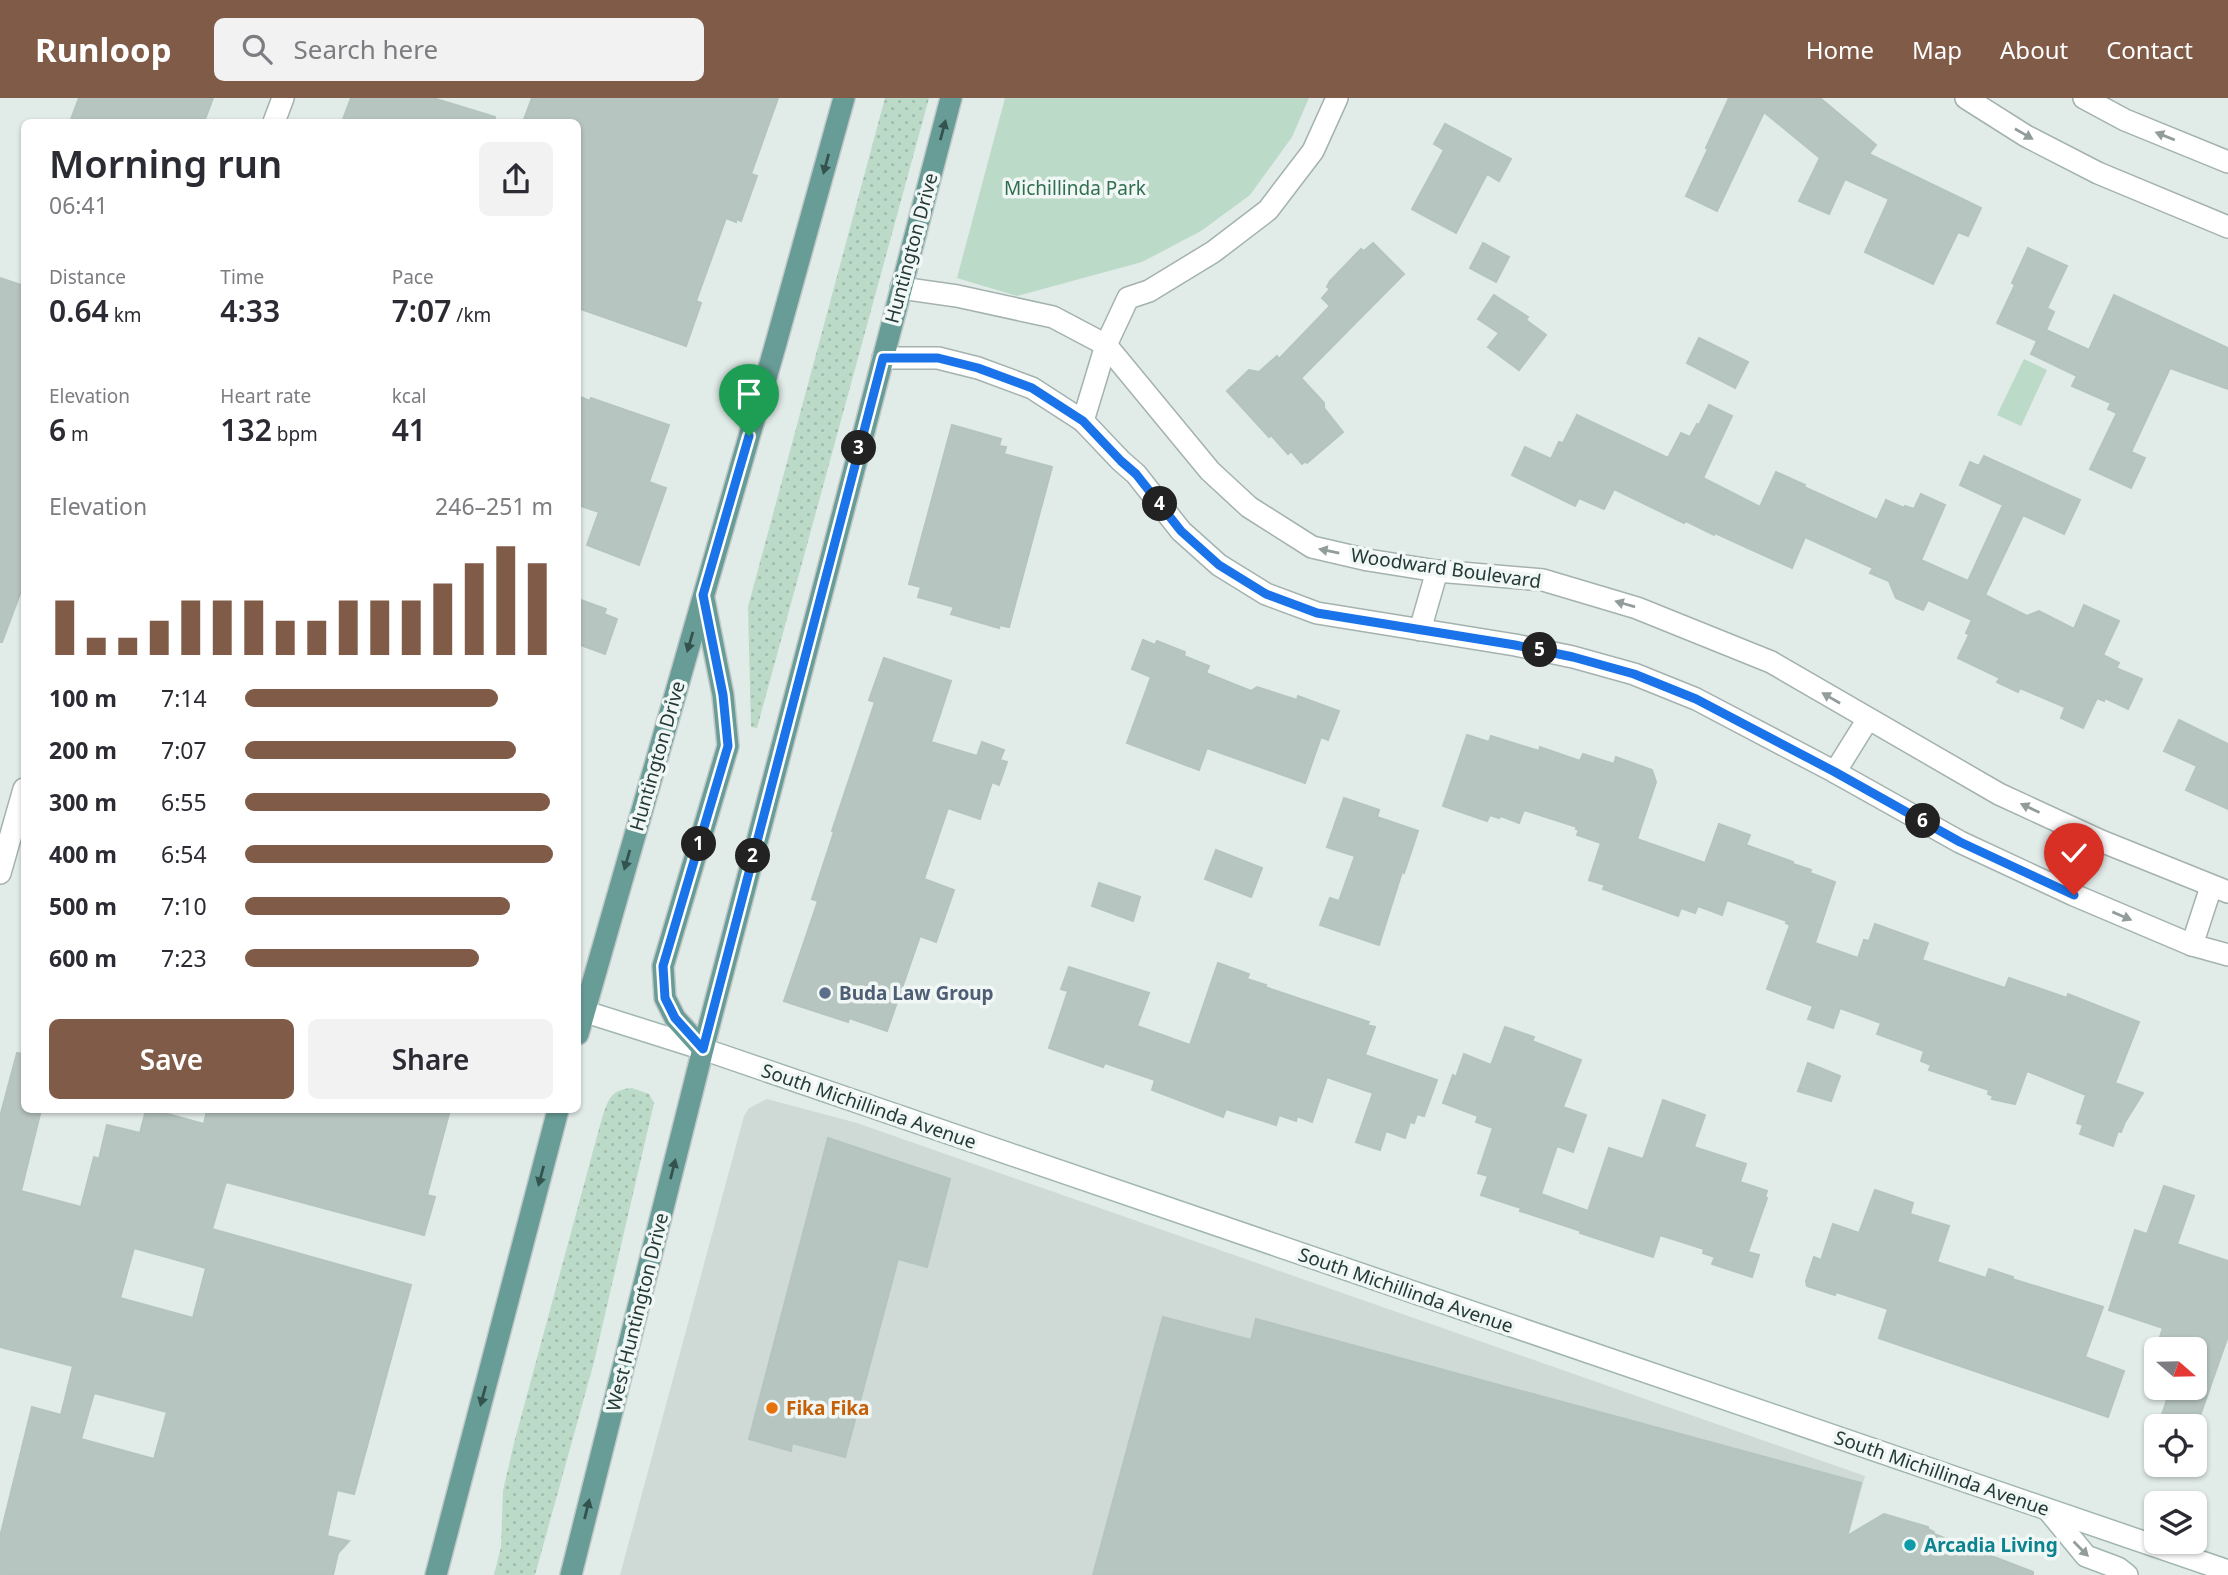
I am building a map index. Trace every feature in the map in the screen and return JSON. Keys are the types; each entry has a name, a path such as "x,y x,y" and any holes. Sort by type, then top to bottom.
{"main road":[{"name":"Huntington Drive","path":"583,1010 844,98"},
{"name":"Huntington Drive","path":"703,1049 951,98"},
{"path":"703,595 723,695 728,746 663,966 665,998 675,1018 703,1049"},
{"path":"581,1020 583,1010"},
{"name":"West Huntington Drive","path":"570,1575 703,1049"},
{"path":"436,1575 557,1113"},
{"path":"445,1543 447,1575"}],"street":[{"path":"275,119 283,98"},
{"path":"1083,421 1106,345 1128,298 1149,291 1213,252 1268,209 1313,151 1337,98"},
{"path":"1966,98 2025,136 2098,173 2228,227"},
{"path":"2084,98 2125,120 2228,162"},
{"name":"Woodward Boulevard","path":"901,288 957,296 1053,317 1106,345 1210,471 1249,507 1312,547 1367,560 1543,580 1637,608 1771,663 2000,794 2101,841 2219,889"},
{"path":"883,358 938,358 978,368 1032,388 1083,421 1136,474 1181,531 1219,565 1266,594 1317,613 1515,645 1634,674 1696,699 1960,842 2074,895 2192,945 2228,955"},
{"path":"1420,630 1437,570"},
{"path":"1835,772 1868,719"},
{"path":"0,873 21,800"},
{"path":"2192,945 2219,889"},
{"name":"South Michillinda Avenue","path":"583,1010 2228,1571"},
{"path":"2046,1509 2086,1556 2118,1568 2127,1575"}],"shaded area":[{"path":"767,1099 857,1123 1865,1476 1838,1575 620,1575 744,1116 749,1108"}],"green space":[{"path":"885,98 929,98 757,728 751,727 748,607"},
{"name":"Michillinda Park","path":"1005,98 1309,98 1292,137 1250,195 1201,231 1142,262 1017,296 957,278"},
{"path":"2024,359 2047,370 2021,426 1997,415"},
{"path":"632,1088 649,1094 654,1103 594,1362 535,1575 494,1575 501,1547 503,1491 514,1443 602,1118 615,1093"}],"building":[{"path":"79,98 213,98 205,119 71,119"},
{"path":"351,98 433,98 495,117 495,119 343,119"},
{"path":"532,98 778,98 751,174 757,176 741,221 726,218 696,301 701,303 686,346 581,309 581,119 524,119"},
{"path":"1729,98 1820,98 1876,145 1869,154 1981,208 1968,236 1958,232 1933,284 1865,252 1889,199 1845,179 1829,214 1799,201 1820,158 1764,112 1717,211 1686,196"},
{"path":"1445,124 1511,159 1499,181 1487,174 1456,233 1412,209 1444,150 1434,144"},
{"path":"1373,243 1404,274 1301,378 1324,403 1324,408 1343,432 1307,463 1306,461 1302,464 1291,451 1288,454 1271,435 1269,437 1227,391 1249,370 1259,372 1277,356 1279,359 1330,306 1322,298 1330,289 1327,287 1330,281 1361,249 1364,251"},
{"path":"1483,243 1509,257 1496,282 1470,268"},
{"path":"2028,248 2067,266 2047,308 2054,312 2046,330 2089,350 2114,295 2228,348 2228,389 2170,368 2131,452 2145,458 2131,488 2090,469 2117,413 2108,409 2111,403 2072,386 2077,376 2031,354 2037,341 1997,323 2015,285 2012,283"},
{"path":"0,278 21,285 21,591 0,642"},
{"path":"1494,295 1528,317 1526,320 1546,335 1519,370 1488,347 1499,333 1478,319"},
{"path":"1699,338 1748,362 1735,388 1687,363"},
{"path":"581,397 590,401 591,398 669,425 649,482 666,488 639,565 587,545 599,512 581,506"},
{"path":"1709,405 1732,416 1703,478 1760,507 1776,472 1877,520 1886,500 1904,508 1914,509 1921,494 1945,505 1921,560 1968,581 2003,505 1960,485 1970,462 1979,466 1984,456 2080,500 2064,534 2023,515 1985,595 2027,616 2039,611 2074,629 2084,605 2119,621 2103,655 2119,663 2116,668 2142,679 2128,709 2105,698 2104,701 2097,698 2083,728 2061,718 2065,707 2020,688 2018,692 1997,682 2000,678 1958,658 1969,635 1966,633 1972,620 1928,600 1923,610 1896,598 1889,581 1870,573 1873,568 1805,537 1792,568 1715,533 1714,535 1686,521 1684,523 1614,489 1604,509 1579,498 1575,506 1512,475 1525,447 1551,459 1559,442 1563,443 1577,415 1668,458 1681,433 1690,437"},
{"path":"952,425 1001,439 999,446 1006,447 1004,454 1052,467 1009,627 1000,625 999,628 951,614 954,607 918,597 921,587 909,584"},
{"path":"581,600 606,609 604,614 617,619 605,654 581,645"},
{"path":"1143,640 1155,645 1157,641 1185,652 1184,656 1209,666 1206,673 1251,691 1257,687 1297,700 1298,696 1339,711 1328,740 1321,737 1305,783 1207,748 1199,770 1127,743 1151,677 1132,669"},
{"path":"884,658 951,681 931,742 977,756 982,742 1004,750 1000,760 1007,762 999,785 992,782 980,819 948,808 924,879 954,890 936,942 920,936 887,1031 849,1018 848,1022 784,1001 818,901 812,899 875,702 869,700"},
{"path":"2179,720 2228,744 2228,809 2186,790 2197,766 2164,751"},
{"path":"1467,735 1489,742 1491,736 1539,751 1540,747 1580,761 1583,754 1614,764 1616,757 1652,770 1656,782 1637,839 1705,863 1719,824 1750,835 1746,845 1793,862 1811,870 1810,873 1835,882 1815,943 1858,958 1864,940 1869,941 1875,924 1928,943 1922,960 2005,988 2009,978 2067,998 2068,994 2139,1022 2115,1083 2143,1093 2121,1132 2118,1131 2113,1146 2080,1134 2083,1125 2077,1123 2086,1095 2027,1071 2015,1104 1992,1099 1993,1096 1988,1094 1989,1090 1929,1070 1931,1065 1921,1061 1924,1051 1877,1034 1881,1023 1840,1008 1833,1028 1808,1019 1813,1006 1767,989 1790,925 1787,921 1727,900 1722,915 1698,906 1695,913 1681,908 1678,916 1603,889 1605,885 1589,880 1601,843 1577,835 1577,827 1524,810 1519,823 1490,815 1487,821 1443,806"},
{"path":"1344,798 1379,810 1377,817 1418,831 1379,945 1320,925 1330,898 1339,901 1355,856 1327,847"},
{"path":"1216,850 1262,868 1251,897 1205,879"},
{"path":"1099,883 1140,897 1133,921 1092,906"},
{"path":"1218,963 1249,974 1247,979 1266,985 1265,987 1369,1022 1367,1025 1375,1027 1365,1055 1437,1080 1424,1116 1417,1114 1414,1123 1410,1122 1405,1138 1386,1131 1380,1150 1356,1142 1373,1093 1327,1077 1312,1122 1297,1116 1296,1121 1279,1115 1276,1125 1226,1109 1223,1117 1152,1090 1155,1080 1105,1063 1103,1067 1049,1048 1068,991 1061,989 1069,967 1149,993 1137,1026 1190,1045"},
{"path":"1505,1027 1534,1037 1532,1041 1581,1060 1563,1107 1586,1115 1573,1152 1557,1146 1541,1194 1588,1211 1609,1148 1643,1159 1663,1100 1705,1115 1694,1147 1746,1164 1740,1182 1767,1191 1748,1252 1759,1255 1752,1277 1712,1264 1715,1257 1703,1253 1704,1249 1660,1235 1653,1257 1580,1233 1581,1231 1481,1195 1488,1176 1478,1173 1493,1128 1476,1122 1478,1116 1443,1103 1464,1054 1491,1065"},
{"path":"17,1053 21,1054 21,1113 40,1113 21,1191 81,1207 94,1157 99,1159 107,1125 140,1133 145,1113 164,1113 204,1124 206,1113 449,1113 427,1195 435,1197 424,1235 226,1182 212,1229 411,1285 354,1494 337,1490 327,1536 349,1541 338,1553 333,1575 0,1575 0,1537 32,1407 61,1415 73,1366 0,1347 0,1117","holes":["134,1248 206,1268 193,1318 120,1298","94,1393 167,1412 154,1459 81,1439"]},
{"path":"1808,1063 1840,1076 1831,1101 1798,1091"},
{"path":"828,1138 950,1179 927,1267 898,1259 845,1457 792,1443 791,1451 749,1439"},
{"path":"2164,1186 2194,1196 2177,1244 2228,1261 2228,1336 2207,1396 2207,1337 2160,1337 2163,1328 2109,1310 2135,1230 2147,1234"},
{"path":"1875,1190 1913,1203 1910,1214 1949,1226 1937,1262 1986,1278 1989,1269 2013,1277 2012,1279 2103,1307 2085,1357 2124,1371 2108,1417 1879,1338 1888,1309 1836,1292 1835,1295 1807,1286 1806,1281 1814,1257 1821,1260 1833,1224 1859,1233"},
{"path":"1163,1317 1251,1340 1256,1319 1861,1483 1847,1536 1884,1514 1928,1527 1934,1534 2033,1572 2033,1575 1093,1575"},
{"path":"2167,1400 2206,1400 2201,1414 2162,1414"}],"place":[{"name":"Buda Law Group","path":"825,993"},
{"name":"Fika Fika","path":"772,1408"},
{"name":"Arcadia Living","path":"1910,1545"}],"route":[{"path":"749,436 703,595 723,695 728,746 663,966 665,998 675,1018 703,1049 883,358 938,358 978,368 1032,388 1083,421 1136,474 1181,531 1219,565 1266,594 1317,613 1515,645 1634,674 1696,699 1960,842 2074,895"}]}
